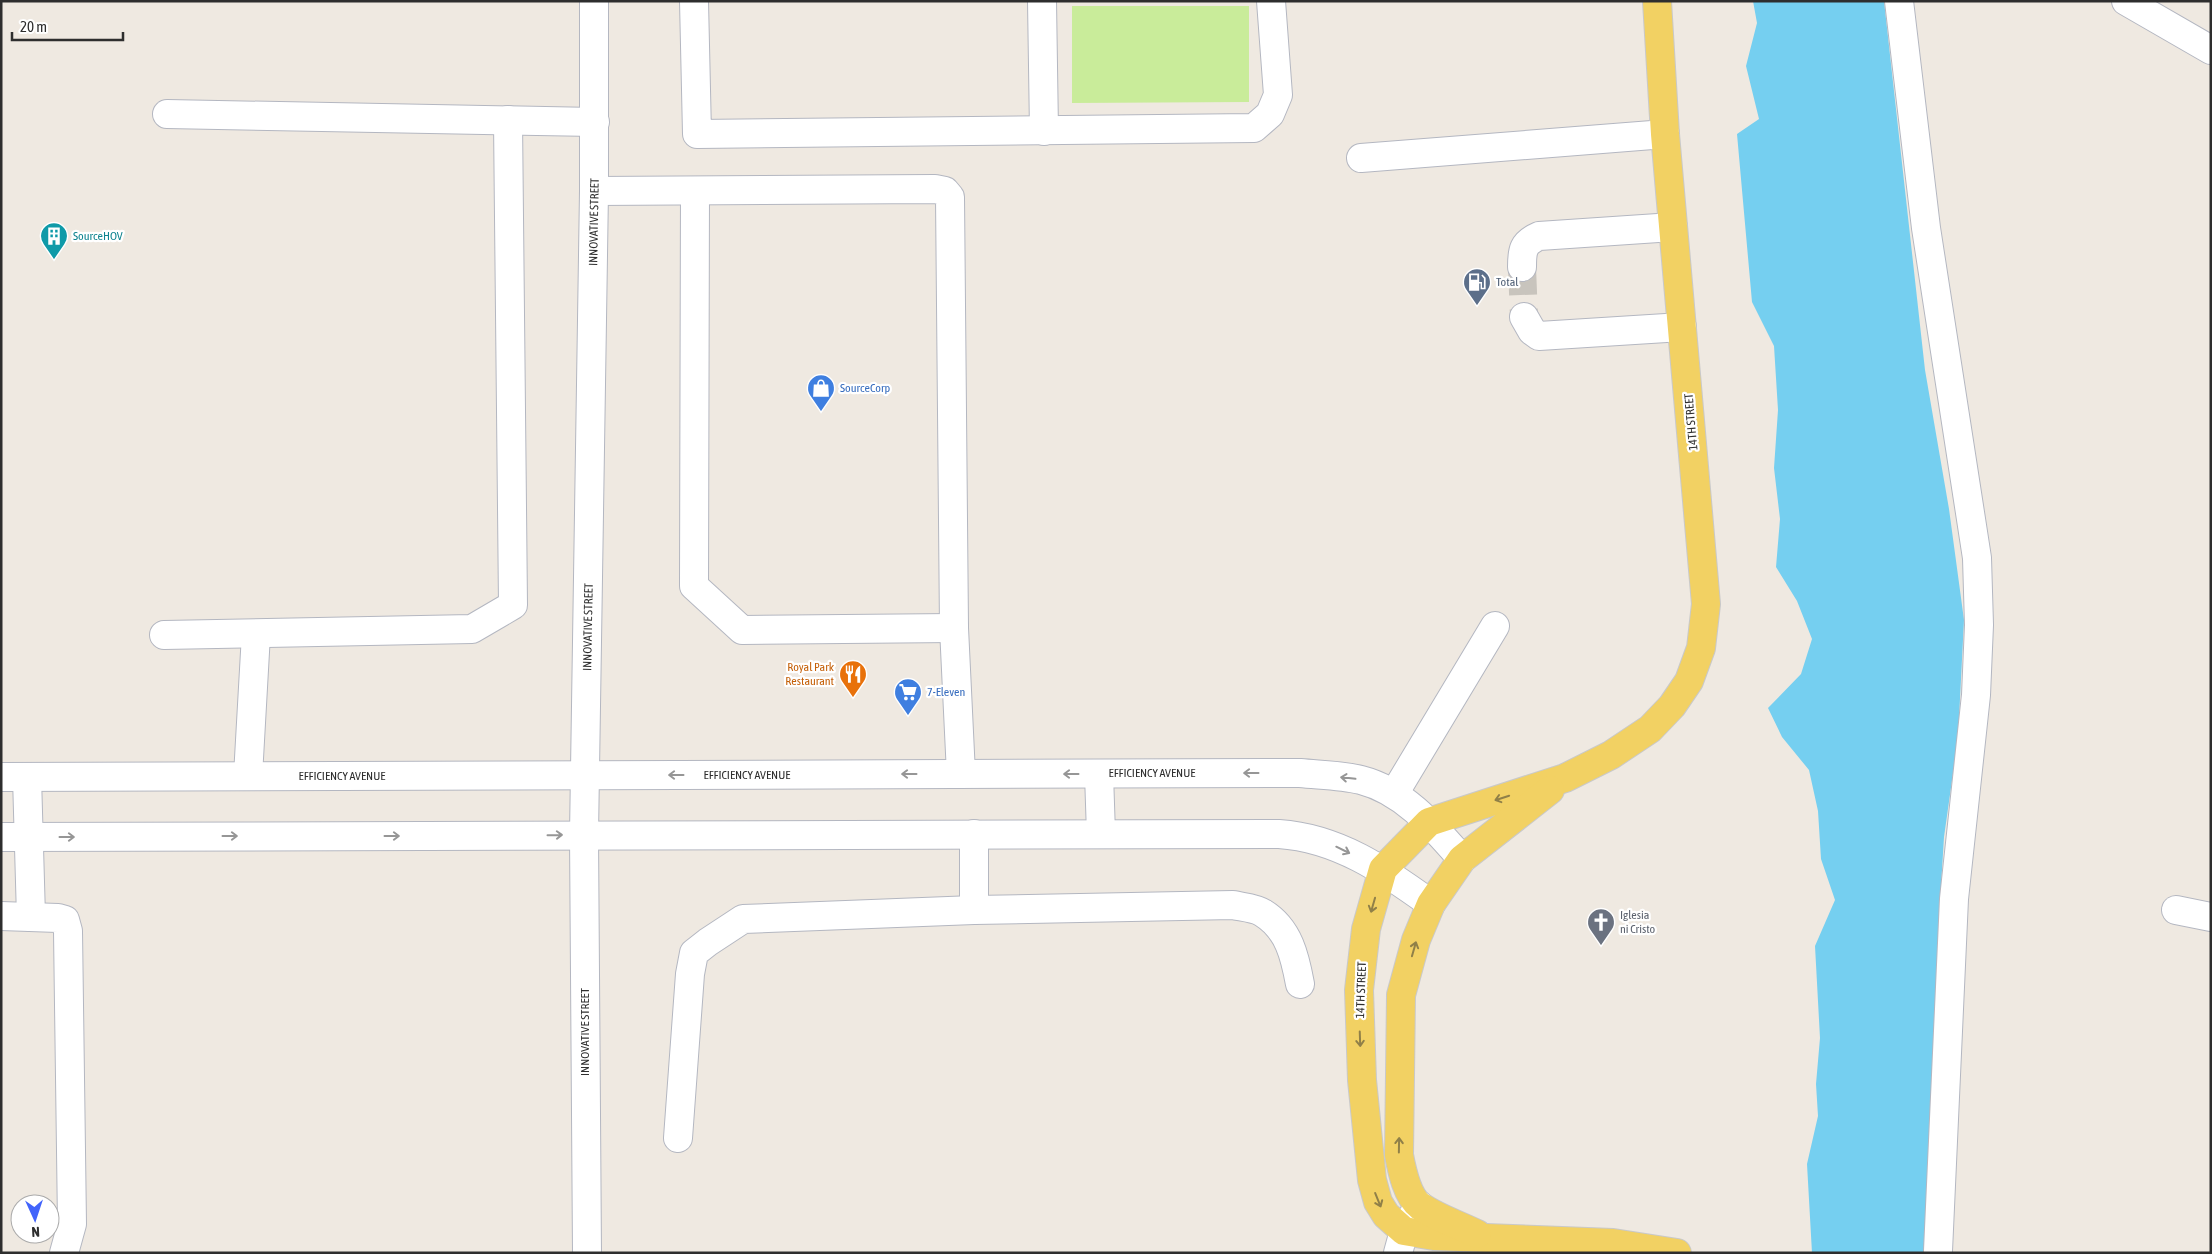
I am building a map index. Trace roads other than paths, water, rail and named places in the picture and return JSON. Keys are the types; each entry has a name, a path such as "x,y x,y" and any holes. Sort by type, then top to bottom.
{"main road":[{"name":"14TH STREET","path":"1401,1242 1378,1202 1372,1180 1362,1080 1359,990 1366,929 1383,869 1429,822 1565,778 1611,755 1650,729 1672,706 1689,681 1701,648 1706,604 1665,134 1657,1"},
{"name":"14TH STREET","path":"1419,1205 1408,1187 1399,1156 1400,996 1416,940 1431,904 1462,859 1565,778"},
{"path":"1419,1205 1483,1237"},
{"path":"1401,1242 1434,1236 1483,1237 1613,1243 1677,1253"}],"street":[{"name":"INNOVATIVE STREET","path":"586,1253 584,835 595,122 594,1"},
{"path":"694,1 697,134 1254,128 1270,114 1278,95 1272,1"},
{"path":"1042,1 1044,131"},
{"path":"1899,1 1926,228 1977,558 1979,625 1976,695 1954,899 1938,1251"},
{"path":"2126,1 2211,50"},
{"path":"167,114 595,122"},
{"path":"164,636 472,629 513,605 508,120"},
{"path":"1362,158 1665,134"},
{"path":"594,191 935,189 944,191 950,197 954,628 961,774"},
{"path":"695,191 694,586 742,630 954,628"},
{"path":"1522,267 1522,249 1528,240 1539,236 1673,227"},
{"path":"1524,317 1532,331 1539,336 1682,327"},
{"path":"1394,794 1495,626"},
{"path":"248,776 256,634"},
{"name":"EFFICIENCY AVENUE","path":"14,777 1300,773 1361,780 1394,794 1429,822 1462,859"},
{"path":"1099,774 1101,834"},
{"path":"14,777 29,837 31,917"},
{"path":"974,834 974,910"},
{"path":"1,837 974,834 1300,835 1330,844 1383,869 1431,904"},
{"path":"678,1138 690,974 694,954 708,942 743,919 974,910 1233,905 1262,912 1282,929 1295,958 1300,984"},
{"path":"2176,910 2211,918"},
{"path":"1,916 58,918 65,920 68,931 72,1224 64,1253"},
{"path":"1401,1242 1419,1205"}],"water":[{"path":"1753,1 1884,1 1925,370 1949,509 1964,620 1958,738 1944,837 1939,919 1928,1253 1812,1253 1807,1164 1818,1116 1816,1084 1820,1038 1815,946 1835,900 1821,859 1818,811 1809,770 1782,737 1768,708 1801,674 1812,639 1797,601 1776,567 1780,519 1774,468 1778,410 1774,346 1752,302 1737,134 1759,119 1746,66 1757,23"}],"tunnel":[{"path":"1522,267 1524,317"}],"place":[{"name":"SourceHOV","path":"54,260"},
{"name":"Total","path":"1477,306"},
{"name":"SourceCorp","path":"821,412"},
{"name":"Royal Park Restaurant","path":"853,698"},
{"name":"7-Eleven","path":"908,716"},
{"name":"Iglesia ni Cristo","path":"1601,946"}]}
